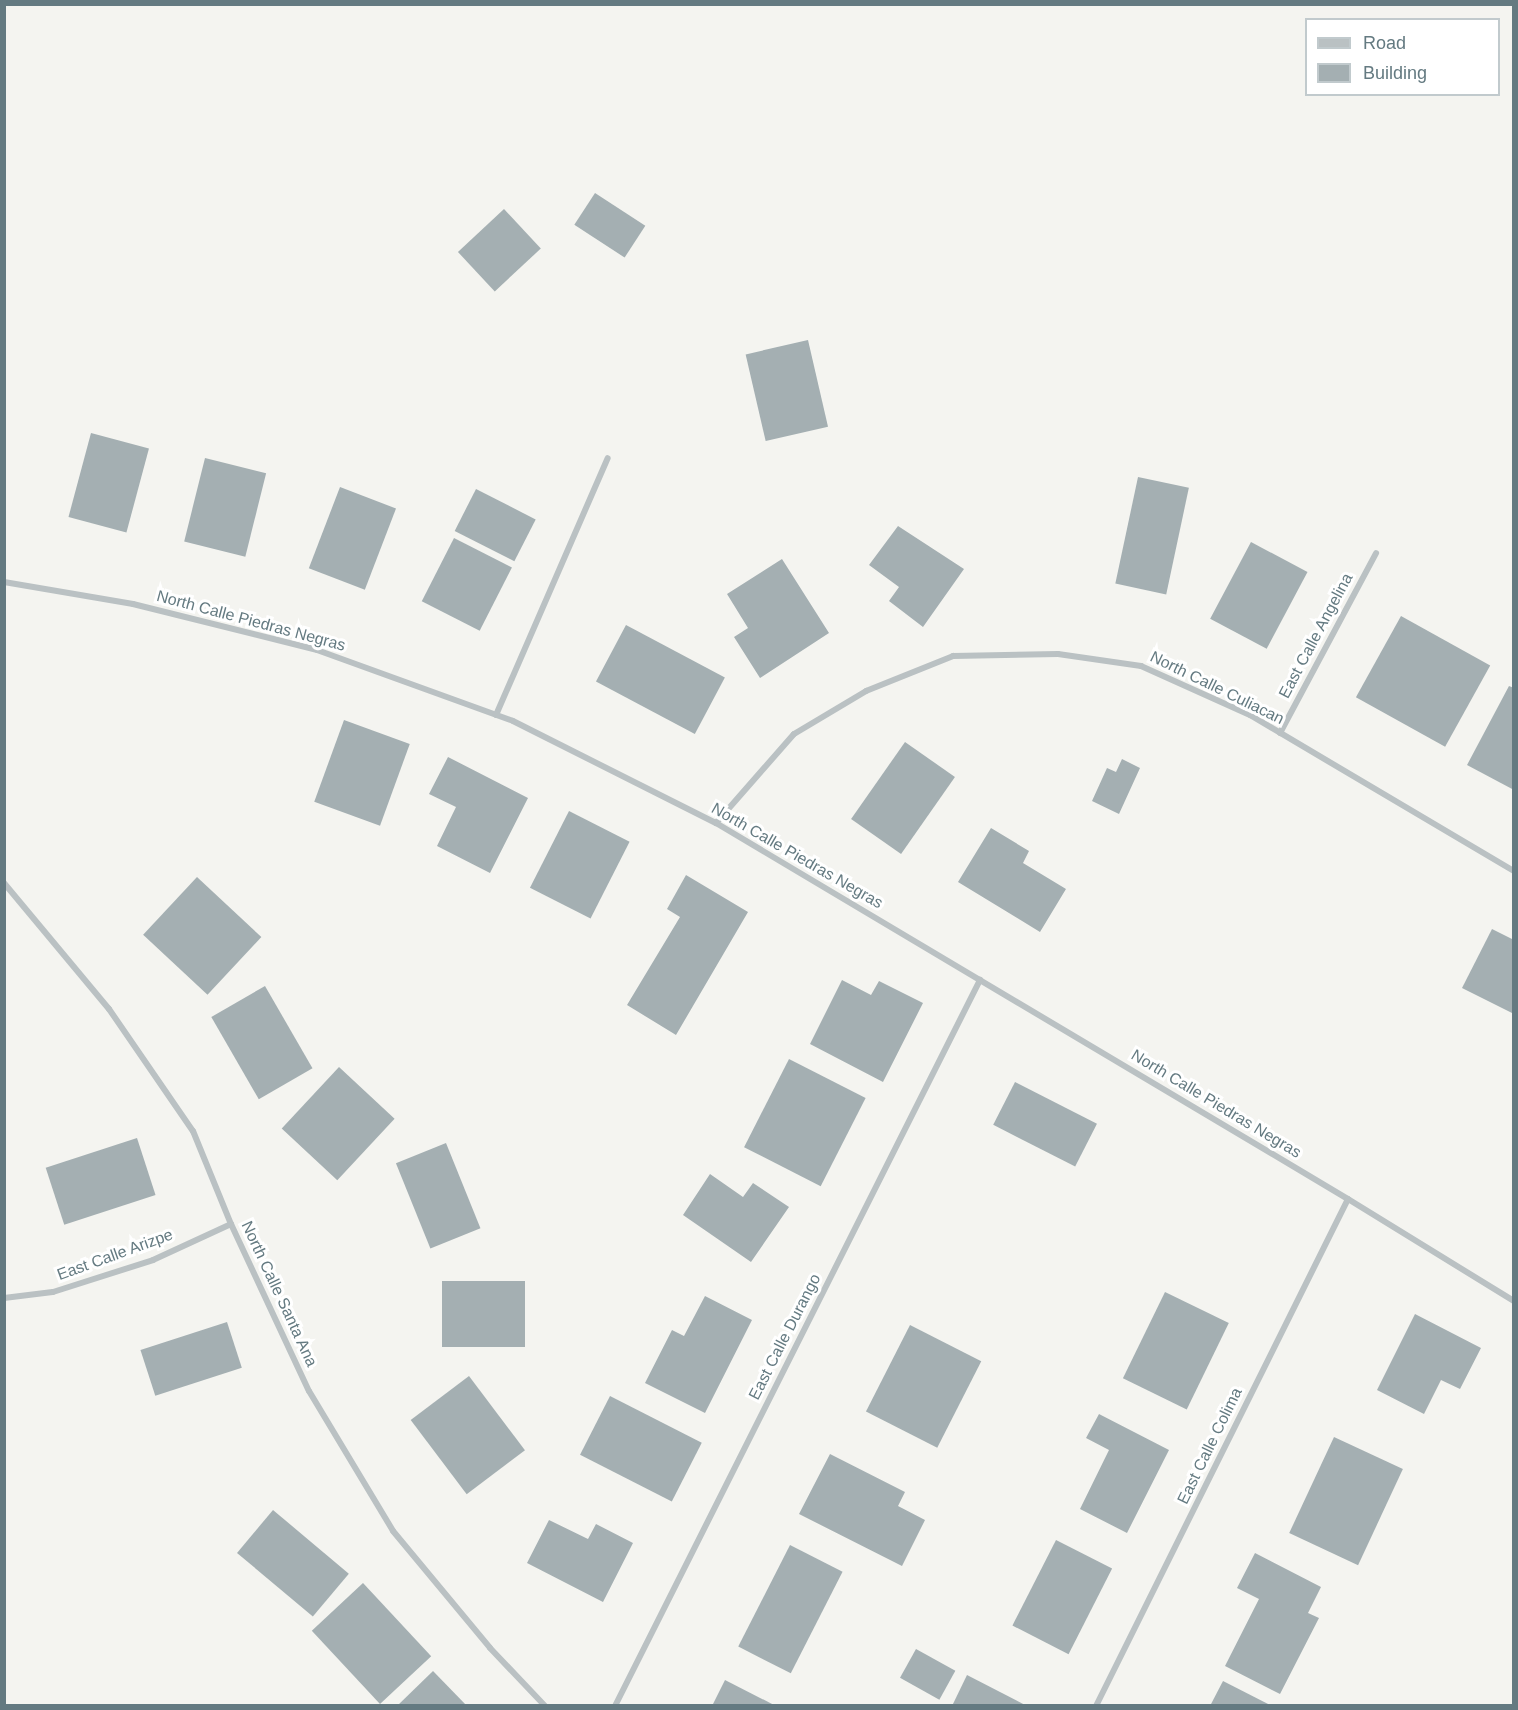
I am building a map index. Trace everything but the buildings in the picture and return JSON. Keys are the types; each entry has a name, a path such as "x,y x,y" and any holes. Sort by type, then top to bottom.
{"street":[{"path":"496,715 609,458"},
{"name":"East Calle Angelina","path":"1280,733 1376,553"},
{"name":"North Calle Piedras Negras","path":"4,582 133,604 317,650 496,715 716,823 1348,1199 1514,1301"},
{"name":"North Calle Culiacan","path":"716,823 794,734 866,691 953,656 1058,654 1141,666 1280,733 1514,871"},
{"name":"North Calle Santa Ana","path":"4,883 109,1009 193,1131 231,1224 309,1391 393,1531 490,1648 545,1706"},
{"name":"East Calle Durango","path":"615,1706 980,980"},
{"name":"East Calle Colima","path":"1096,1706 1348,1199"},
{"name":"East Calle Arizpe","path":"4,1298 53,1292 153,1260 231,1224"}]}
